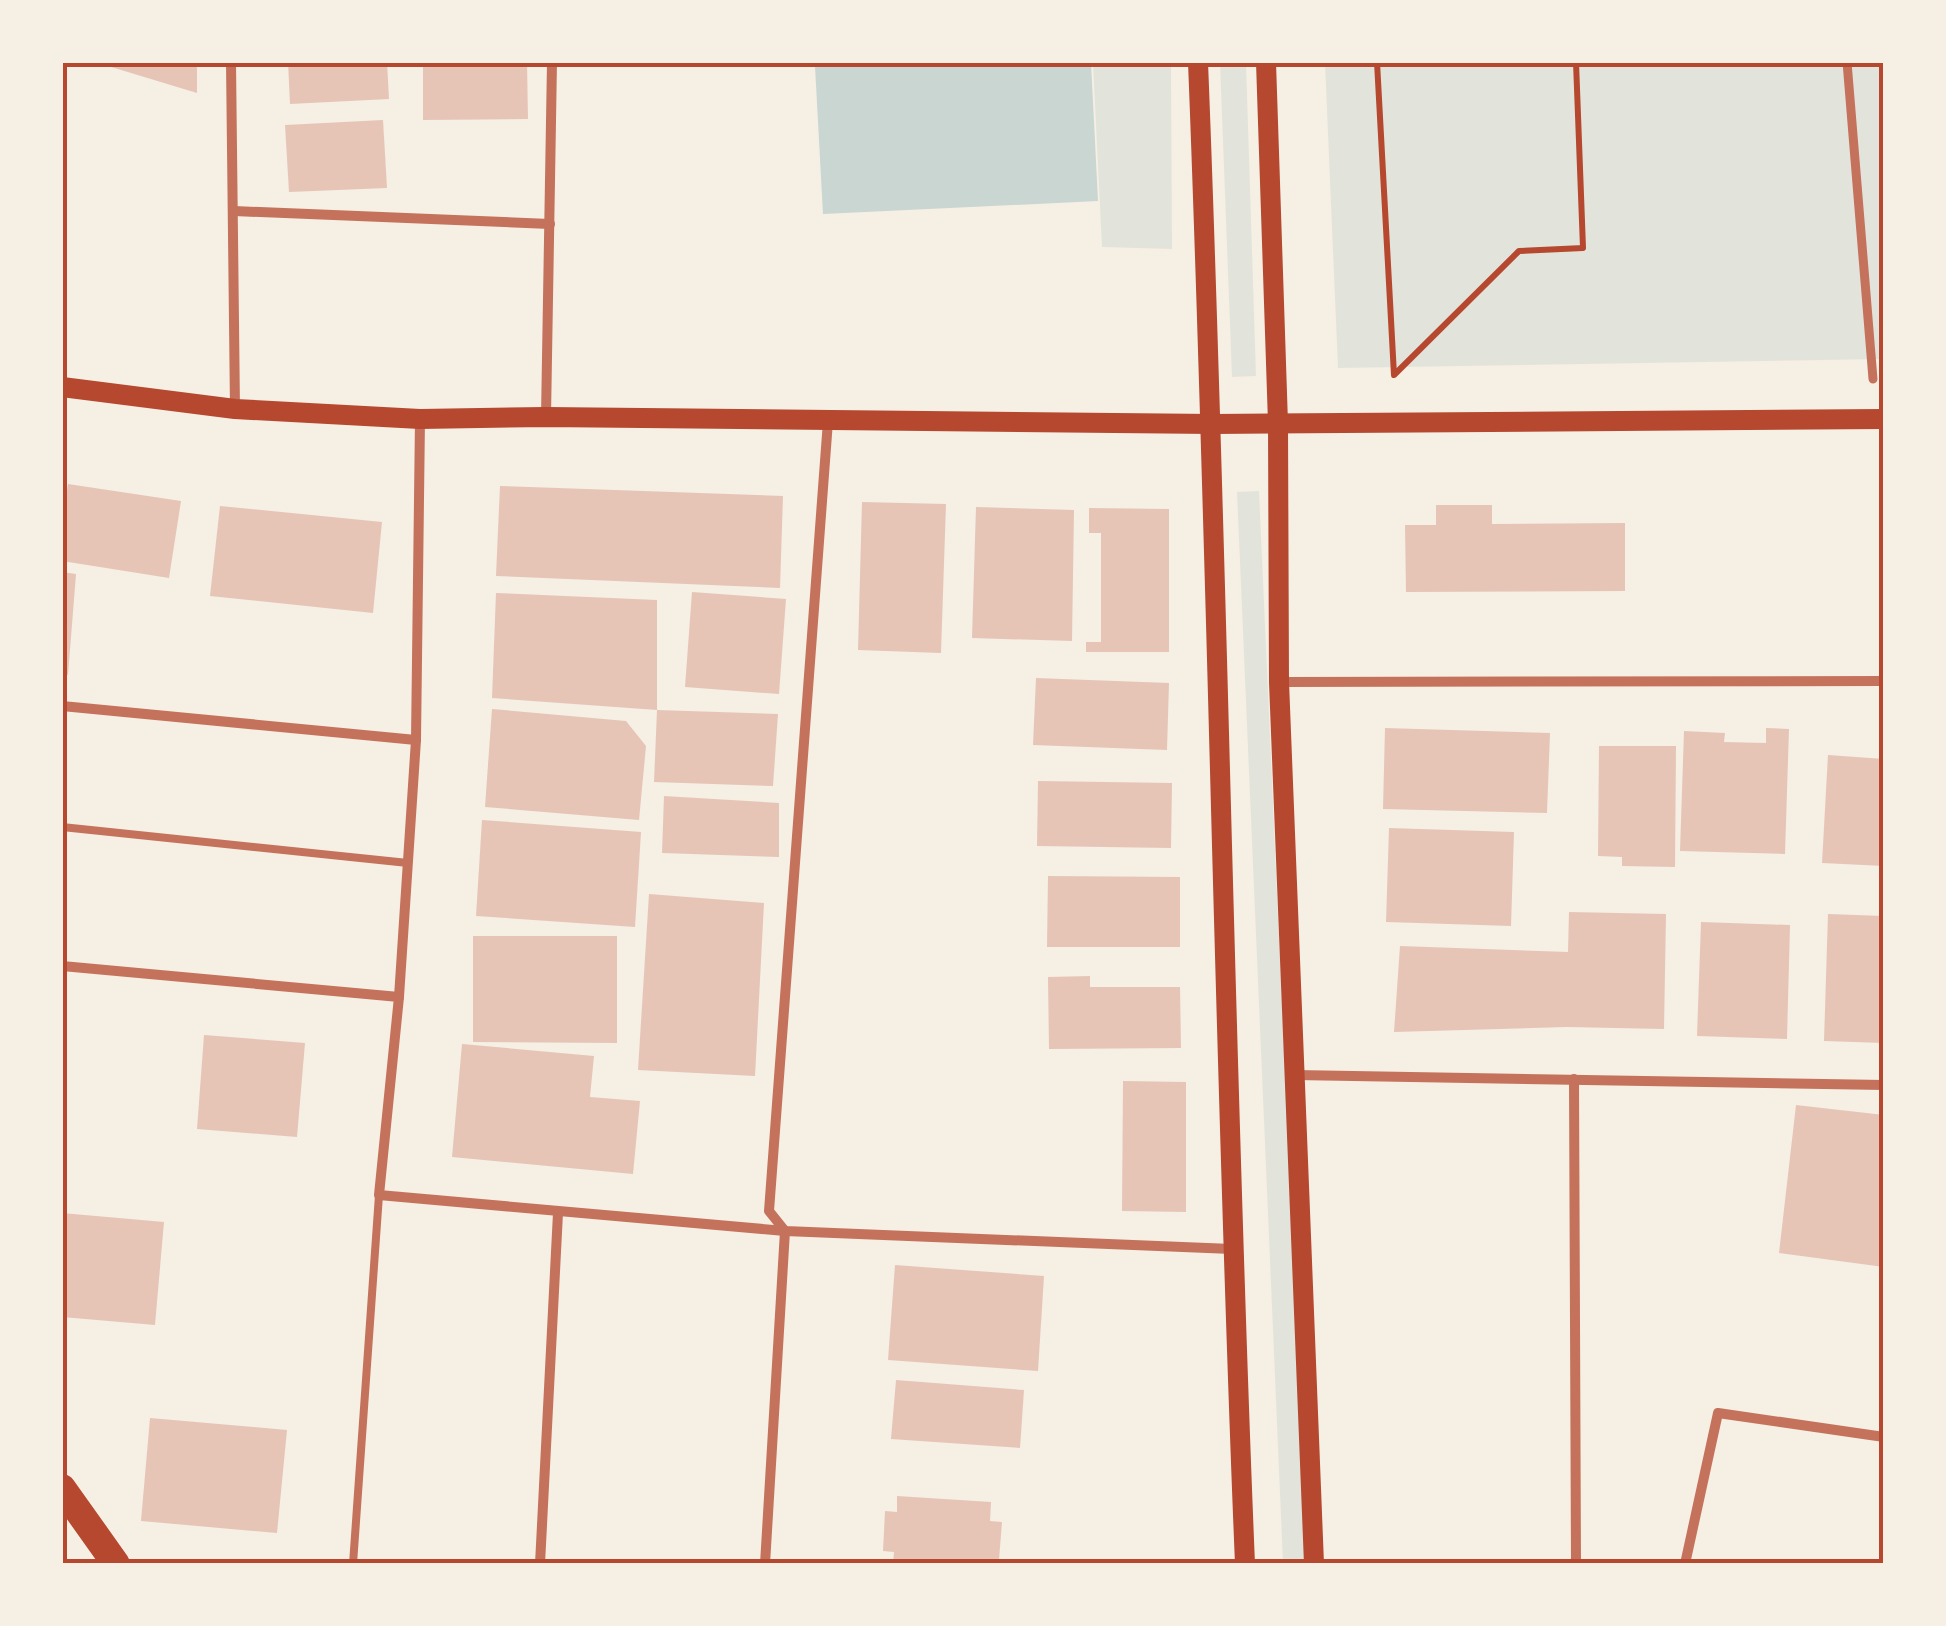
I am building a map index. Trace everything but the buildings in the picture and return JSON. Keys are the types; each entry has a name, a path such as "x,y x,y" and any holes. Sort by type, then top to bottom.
{"highway":[{"path":"62,1488 116,1564"}],"main road":[{"path":"1198,62 1213,424 1232,1249 1245,1564"},
{"path":"1266,62 1278,423 1279,682 1314,1564"},
{"path":"62,387 236,409 420,420 546,417 1213,424 1884,420"}],"street":[{"path":"231,62 236,409"},
{"path":"546,417 552,62"},
{"path":"1847,62 1873,379"},
{"path":"234,211 550,224"},
{"path":"420,420 416,740 399,997 379,1195 785,1231 1232,1249"},
{"path":"765,1564 785,1231 769,1211 828,421"},
{"path":"1279,682 1884,681"},
{"path":"62,706 416,740"},
{"path":"62,966 399,997"},
{"path":"1294,1075 1884,1085"},
{"path":"1574,1079 1576,1564"},
{"path":"540,1564 558,1212"},
{"path":"1686,1564 1718,1414 1884,1437"}],"lane":[{"path":"62,827 408,863"},
{"path":"353,1564 379,1195"}],"path":[{"path":"1378,62 1394,376 1519,250 1583,248 1576,62"}],"shaded area":[{"path":"888,62 1091,63 1098,201 823,214 815,66"},
{"path":"1093,63 1171,63 1172,249 1102,247"},
{"path":"1220,63 1246,63 1256,376 1232,377"},
{"path":"1325,63 1883,63 1883,359 1338,368"},
{"path":"1259,491 1307,1563 1283,1563 1237,492"}]}
